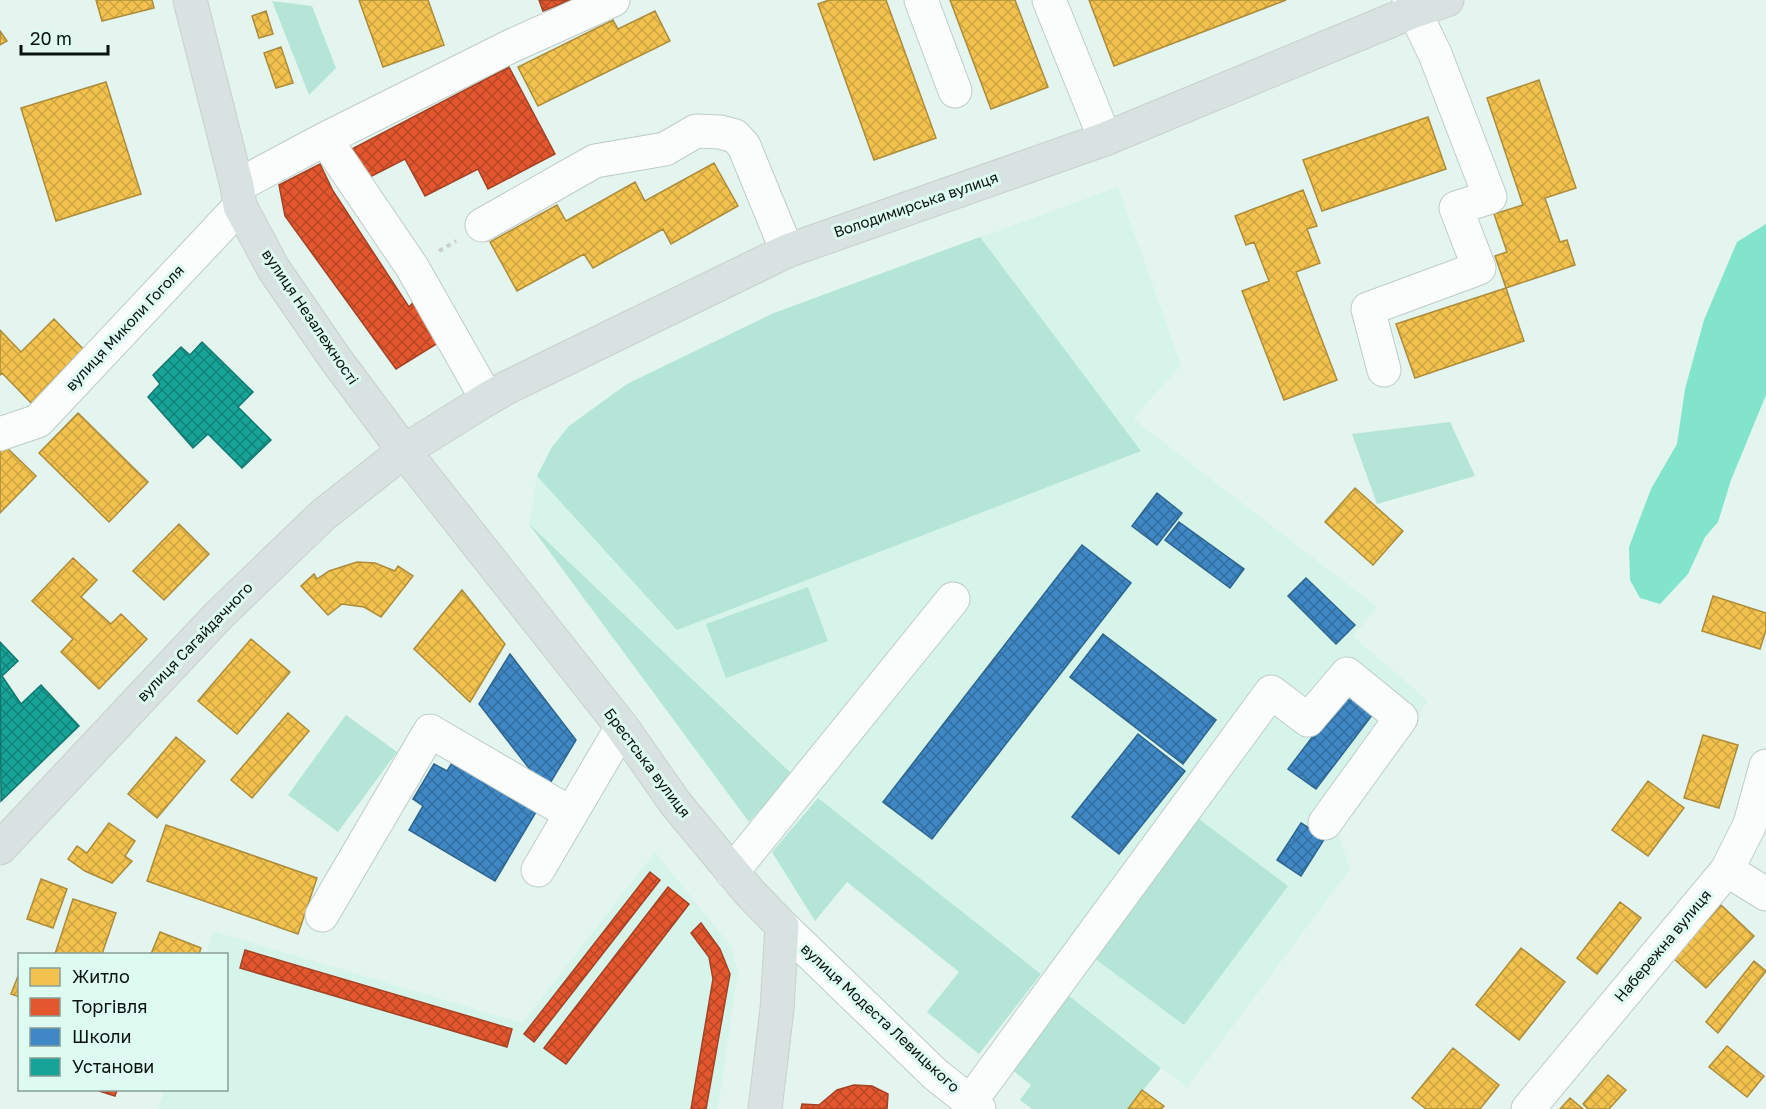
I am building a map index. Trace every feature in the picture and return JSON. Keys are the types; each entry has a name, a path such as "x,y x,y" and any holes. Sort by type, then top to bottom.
{"main road":[{"name":"вулиця Незалежності","path":"190,0 239,196 273,268 404,451"},
{"name":"Володимирська вулиця","path":"404,451 506,388 787,251 1105,139 1411,6 1447,0"},
{"name":"Брестська вулиця","path":"404,451 622,727 676,804 750,893 782,926"},
{"name":"вулиця Сагайдачного","path":"0,848 219,615 323,515 404,451"},
{"path":"765,1109 777,1009 782,926"}],"street":[{"name":"вулиця Миколи Гоголя","path":"0,434 38,421 239,196 326,139 509,47 613,0"},
{"path":"921,0 955,91"},
{"path":"1049,0 1105,139"},
{"path":"1384,370 1368,309 1479,268 1456,207 1490,197 1435,54 1411,6"},
{"path":"482,225 595,161 665,149 696,131 720,132 735,136 744,146 787,251"},
{"path":"326,139 412,267 487,399"},
{"path":"732,872 953,599"},
{"path":"975,1105 1270,692 1308,720 1347,674 1401,718 1325,823"},
{"path":"538,870 622,727"},
{"path":"322,915 430,731 570,813"},
{"name":"Набережна вулиця","path":"1528,1109 1726,870 1750,824 1766,766"},
{"path":"1726,870 1766,894"},
{"name":"вулиця Модеста Левицького","path":"782,926 935,1074 975,1105"}],"path":[{"path":"412,267 482,225"}],"shaded area":[{"path":"272,1 312,6 336,68 309,95"},
{"path":"1118,187 1181,365 1133,419 1377,607 1353,636 1428,701 1336,827 1350,869 1187,1088 818,798 529,524 537,476 552,447 569,426 627,384 774,313"},
{"path":"1766,224 1766,395 1731,480 1718,522 1705,537 1688,574 1660,604 1640,598 1630,580 1629,547 1651,489 1677,444 1685,389 1704,320 1737,242"},
{"path":"980,237 1141,451 677,630 537,476 552,447 569,426 627,384 774,313"},
{"path":"1450,422 1475,476 1377,504 1352,434"},
{"path":"529,524 792,774 749,822"},
{"path":"808,587 828,641 726,678 706,624"},
{"path":"346,715 397,752 338,832 288,795"},
{"path":"818,798 1041,974 979,1054 927,1012 959,972 847,882 815,921 772,852"},
{"path":"1199,819 1288,886 1184,1025 1094,958"},
{"path":"655,852 731,946 738,971 718,1109 158,1109 164,1091 228,1091 228,953 206,953 213,931 522,1023"},
{"path":"1059,988 1161,1068 1128,1109 1032,1109 1020,1100 1031,1085 1001,1061"}],"building: Житло":[{"path":"96,0 152,0 154,8 102,21"},
{"path":"359,0 428,0 444,45 383,67"},
{"path":"829,0 886,0 936,138 874,160 818,4"},
{"path":"950,0 1015,0 1048,87 991,109"},
{"path":"1089,0 1286,0 1114,66"},
{"path":"266,11 273,34 259,38 252,16"},
{"path":"655,11 670,41 538,106 518,67 613,20 618,29"},
{"path":"0,31 7,41 0,45"},
{"path":"281,47 293,83 276,88 264,53"},
{"path":"1539,80 1576,188 1545,198 1560,242 1567,240 1575,265 1506,288 1495,256 1507,252 1494,214 1523,205 1487,98"},
{"path":"106,82 141,194 56,221 21,108"},
{"path":"1428,117 1446,169 1322,211 1303,160"},
{"path":"714,163 738,206 671,244 663,229 593,268 584,254 517,291 490,242 557,205 566,221 635,182 645,201"},
{"path":"1303,190 1317,226 1307,229 1320,263 1296,272 1337,380 1284,400 1242,291 1269,281 1254,242 1246,245 1235,216"},
{"path":"1506,288 1524,341 1415,378 1396,324"},
{"path":"54,319 88,354 34,406 2,373 0,375 0,330 21,352"},
{"path":"78,413 148,482 109,522 39,453"},
{"path":"0,441 36,476 0,513"},
{"path":"1355,488 1403,531 1373,565 1325,522"},
{"path":"179,524 209,554 164,600 133,571"},
{"path":"73,558 97,580 81,597 111,624 121,614 147,639 99,689 61,652 73,639 32,601"},
{"path":"357,562 375,563 395,571 398,566 413,576 381,617 364,607 342,604 328,615 301,586 314,574 317,579 329,571"},
{"path":"462,590 505,644 470,702 414,649"},
{"path":"1713,596 1766,613 1766,630 1760,649 1702,631"},
{"path":"251,639 290,672 237,734 198,701"},
{"path":"288,713 309,731 252,798 231,780"},
{"path":"1703,735 1738,745 1719,808 1684,798"},
{"path":"176,737 205,761 157,818 128,794"},
{"path":"1648,781 1684,808 1648,856 1612,830"},
{"path":"109,823 135,841 125,856 132,861 112,883 85,871 68,859 77,846 87,853"},
{"path":"166,825 317,878 298,934 147,881"},
{"path":"41,879 67,889 53,928 27,919"},
{"path":"73,899 116,913 102,953 55,953"},
{"path":"1620,902 1641,918 1597,974 1577,958"},
{"path":"1721,905 1754,936 1706,988 1673,958"},
{"path":"160,932 201,948 199,953 151,953"},
{"path":"1521,948 1565,982 1519,1040 1476,1005"},
{"path":"1754,961 1766,971 1718,1033 1706,1022"},
{"path":"18,976 18,996 11,994"},
{"path":"1727,1046 1764,1076 1747,1097 1709,1067"},
{"path":"1453,1048 1499,1085 1480,1109 1426,1109 1412,1098"},
{"path":"1608,1075 1626,1090 1609,1109 1588,1109 1583,1104"},
{"path":"1142,1090 1164,1106 1161,1109 1128,1109"},
{"path":"1570,1098 1583,1109 1560,1109"}],"building: Торгівля":[{"path":"539,0 571,0 543,11"},
{"path":"509,67 555,154 488,189 478,169 425,196 405,159 364,180 348,151"},
{"path":"320,164 333,191 409,307 418,297 446,338 396,369 285,216 279,185"},
{"path":"650,872 660,880 534,1042 524,1034"},
{"path":"668,887 689,904 566,1064 544,1048"},
{"path":"701,923 720,949 730,974 706,1109 691,1109 713,979 709,957 691,933"},
{"path":"245,950 512,1029 507,1047 240,968"},
{"path":"854,1085 872,1086 888,1094 887,1109 801,1109 802,1104 819,1105 837,1090"},
{"path":"99,1091 117,1091 115,1096"}],"building: Школи":[{"path":"1157,493 1182,513 1157,545 1132,526"},
{"path":"1179,522 1244,569 1230,588 1165,540"},
{"path":"1082,545 1131,583 932,839 883,802"},
{"path":"1306,578 1355,625 1336,644 1288,596"},
{"path":"1103,634 1216,720 1183,764 1070,677"},
{"path":"510,654 576,740 546,790 479,704"},
{"path":"1348,690 1376,710 1316,789 1288,769"},
{"path":"1138,734 1185,771 1119,854 1072,817"},
{"path":"452,763 536,812 495,881 409,830 423,806 413,799 434,764 447,771"},
{"path":"1301,823 1325,838 1301,876 1277,860"}],"building: Установи":[{"path":"202,342 253,392 238,407 271,440 242,468 208,434 193,448 148,397 160,384 153,375 181,347 190,355"},
{"path":"0,642 18,661 2,676 21,704 41,685 79,726 1,801"}]}
